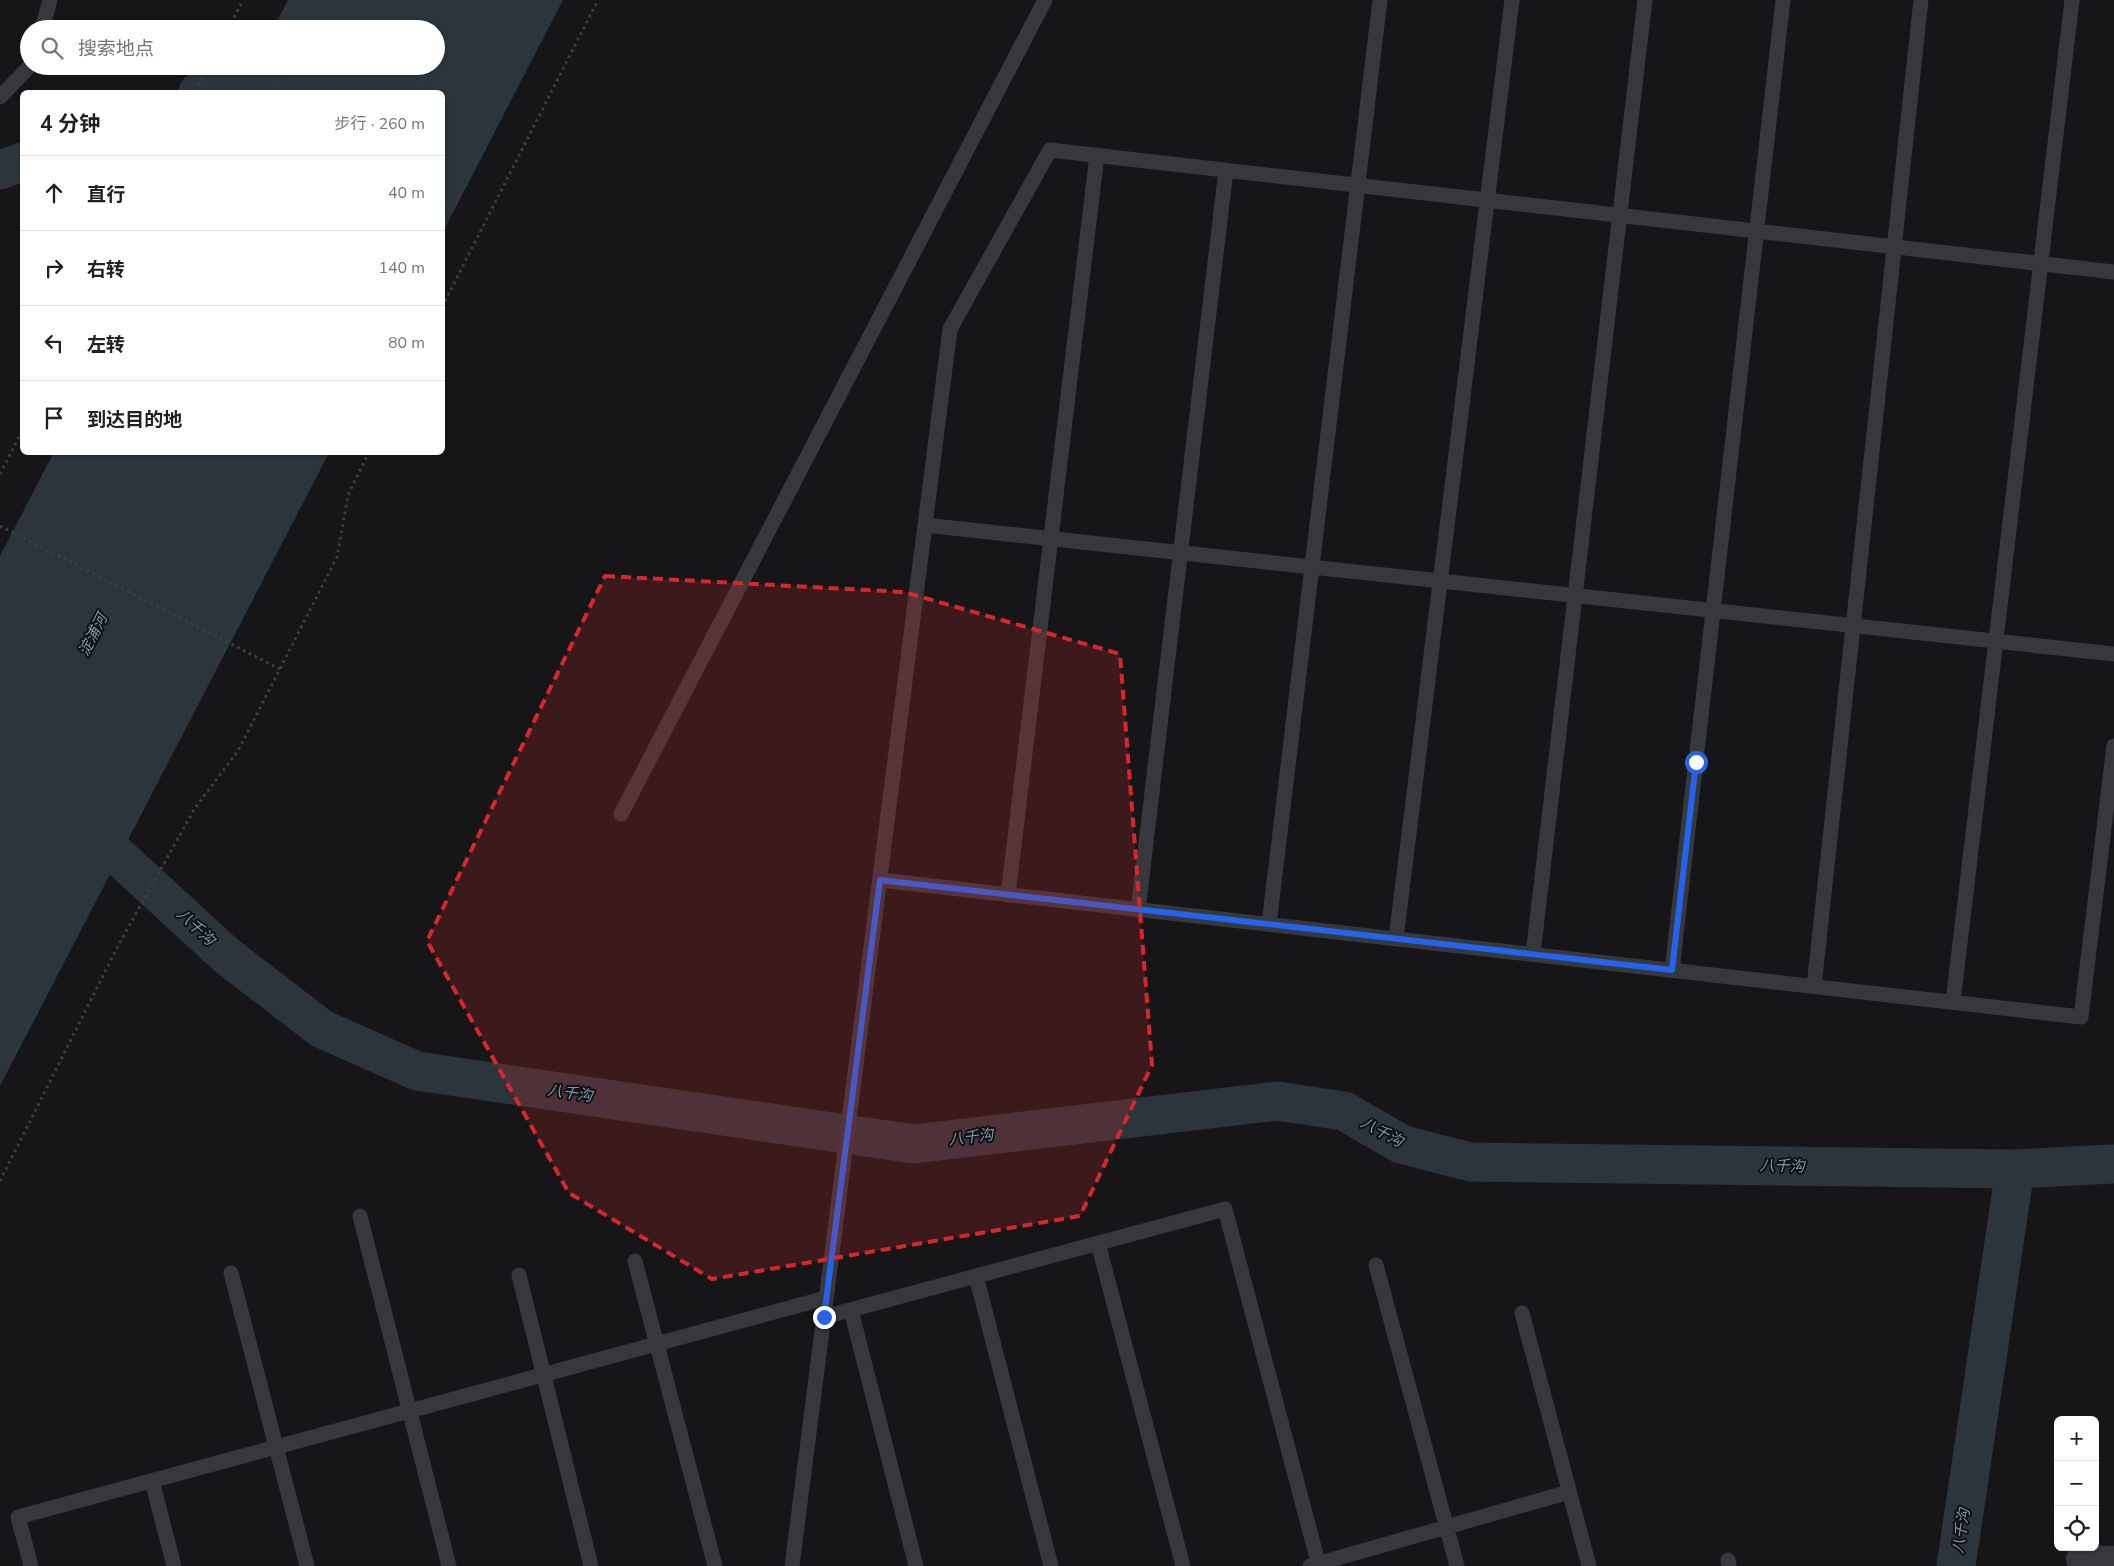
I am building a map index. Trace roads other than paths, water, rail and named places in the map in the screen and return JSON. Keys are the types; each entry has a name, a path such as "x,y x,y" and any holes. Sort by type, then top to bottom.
{"street":[{"path":"2080,1563 2114,1560"}],"lane":[{"path":"44,20 50,0"},
{"path":"620,814 1045,0"},
{"path":"1269,924 1380,0"},
{"path":"1396,938 1512,0"},
{"path":"1533,954 1645,0"},
{"path":"1672,970 1783,0"},
{"path":"1814,986 1921,0"},
{"path":"1953,1002 2072,0"},
{"path":"0,96 21,75"},
{"path":"792,1566 950,329 1050,150 2114,272"},
{"path":"1008,895 1097,155"},
{"path":"1138,910 1226,170"},
{"path":"925,525 2114,654"},
{"path":"880,880 2081,1017 2114,746"},
{"path":"824,1317 1225,1209 1315,1565 1569,1492"},
{"path":"360,1216 449,1566"},
{"path":"1098,1243 1183,1566"},
{"path":"635,1261 715,1566"},
{"path":"1376,1265 1457,1566"},
{"path":"231,1273 306,1566"},
{"path":"519,1275 591,1566"},
{"path":"976,1276 1051,1566"},
{"path":"31,1566 18,1517 826,1298"},
{"path":"851,1310 916,1566"},
{"path":"1522,1313 1589,1566"},
{"path":"152,1481 174,1566"}],"water":[{"path":"288,0 563,0 445,228 445,90 241,90 248,75 445,75 445,20 278,20"},
{"name":"淀浦河","path":"52,455 328,455 0,1086 0,556"}],"waterway":[{"path":"203,90 242,75"},
{"path":"0,170 20,163"},
{"name":"八千沟","path":"81,822 227,956 322,1029 417,1071 914,1144 1277,1101 1344,1111 1401,1144 1470,1162 2015,1169 2114,1164"},
{"name":"八千沟","path":"1956,1566 2015,1169"}]}
